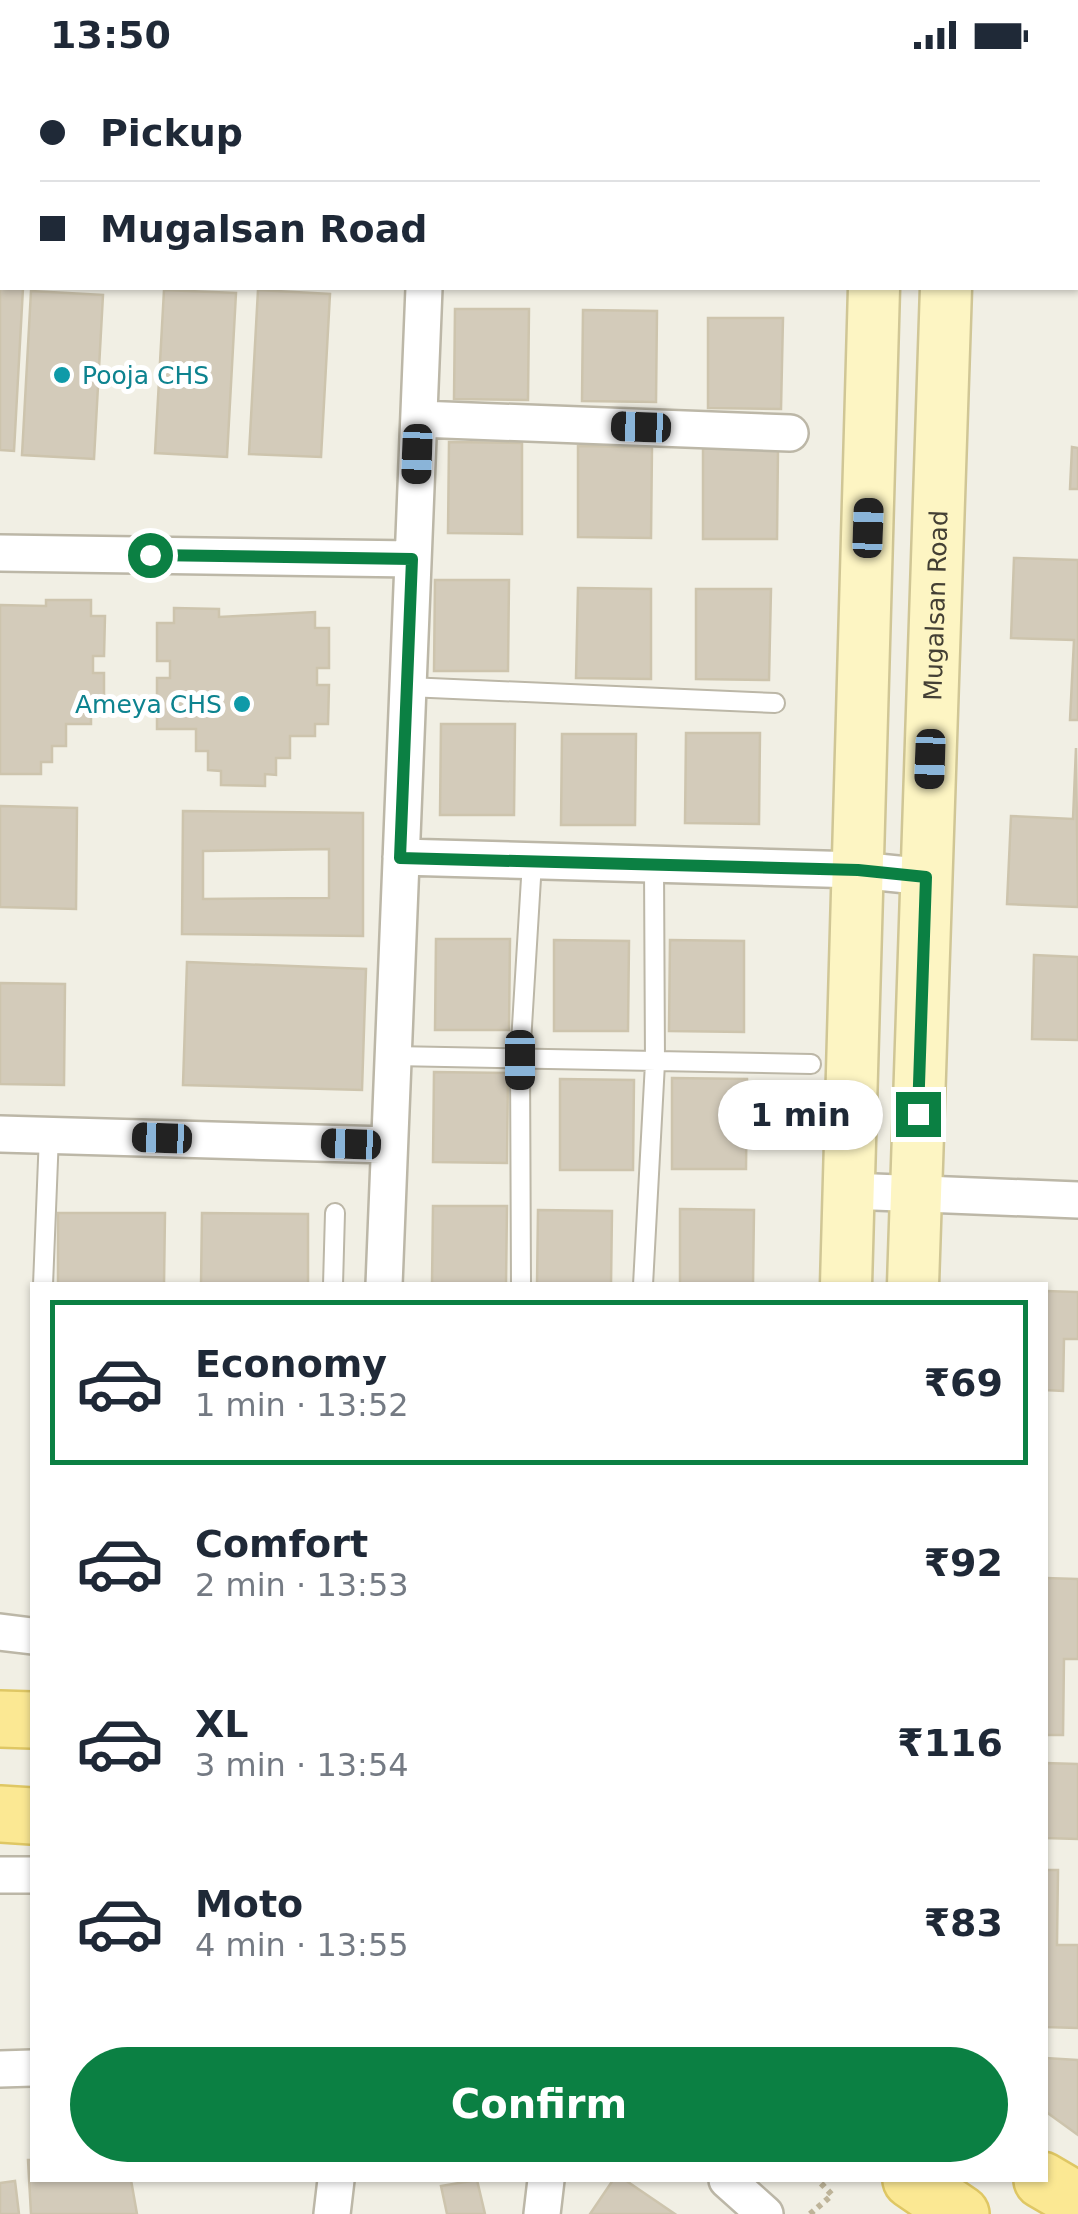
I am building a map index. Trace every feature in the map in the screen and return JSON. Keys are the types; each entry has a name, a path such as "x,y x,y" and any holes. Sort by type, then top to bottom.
{"main road":[{"path":"846,1282 874,290"},
{"name":"Mugalsan Road","path":"913,1282 946,290"},
{"path":"0,1718 30,1720"},
{"path":"0,1814 30,1816"},
{"path":"914,2182 961,2214"},
{"path":"1046,2182 1078,2200"}],"street":[{"path":"384,1282 424,290"},
{"path":"418,419 790,433"},
{"path":"0,553 412,559"},
{"path":"400,858 858,870 926,877"},
{"path":"0,1134 389,1145"},
{"path":"848,1191 1078,1200"},
{"path":"0,1632 30,1636"},
{"path":"0,1874 30,1876"},
{"path":"0,2069 30,2068"},
{"path":"332,2214 336,2182"},
{"path":"542,2214 546,2182"},
{"path":"729,2182 765,2214"}],"lane":[{"path":"408,687 776,703"},
{"path":"521,1282 520,1060 532,862"},
{"path":"643,1282 656,1062 654,866"},
{"path":"393,1056 812,1064"},
{"path":"42,1282 48,1135"},
{"path":"333,1282 335,1213"}],"path":[{"path":"810,2214 832,2195 820,2182"}],"building":[{"name":"Pooja CHS","path":"0,290 23,290 14,451 0,450"},
{"path":"164,290 236,293 227,457 155,453"},
{"path":"258,290 330,294 321,457 249,454"},
{"name":"Pooja CHS","path":"31,291 103,295 94,459 22,455"},
{"path":"455,309 529,309 528,400 454,399"},
{"path":"583,310 657,311 656,402 582,401"},
{"path":"708,318 783,318 781,409 708,408"},
{"path":"449,442 522,443 522,534 448,533"},
{"path":"578,446 652,447 651,538 578,537"},
{"path":"1072,447 1078,448 1078,489 1070,489"},
{"path":"703,448 778,449 777,539 703,539"},
{"path":"1014,558 1078,560 1078,720 1070,720 1074,640 1011,638"},
{"path":"435,580 509,580 508,671 434,671"},
{"path":"578,588 651,589 651,679 576,678"},
{"path":"696,589 771,589 769,680 696,679"},
{"path":"46,600 91,600 91,616 105,616 104,656 93,656 93,673 104,673 104,712 91,712 91,724 66,724 66,746 52,746 52,762 41,762 41,774 0,774 0,605 46,606"},
{"name":"Ameya CHS","path":"174,608 219,609 219,617 315,612 315,628 329,628 329,668 317,668 317,685 329,685 328,724 315,724 315,736 290,736 290,758 276,758 276,775 265,774 265,786 221,785 221,771 208,770 208,751 196,751 196,729 157,729 157,678 170,678 170,661 157,661 157,623 174,623"},
{"path":"441,724 515,724 514,815 440,815"},
{"path":"686,733 760,733 759,824 685,823"},
{"path":"562,734 636,734 635,825 561,825"},
{"path":"1076,748 1078,907 1007,904 1011,816 1073,819"},
{"path":"0,806 77,808 76,909 0,907"},
{"path":"183,811 363,813 363,936 182,934","holes":["329,849 329,898 203,899 203,851"]},
{"path":"436,939 510,939 509,1030 435,1030"},
{"path":"554,940 629,941 628,1031 554,1031"},
{"path":"670,940 744,941 744,1032 669,1031"},
{"path":"1034,955 1078,957 1078,1040 1032,1039"},
{"path":"187,962 366,969 362,1090 183,1085"},
{"path":"0,983 65,984 64,1085 0,1084"},
{"path":"434,1072 508,1073 507,1163 433,1162"},
{"path":"672,1078 747,1079 746,1169 672,1169"},
{"path":"560,1079 634,1080 633,1170 560,1170"},
{"path":"433,1206 507,1206 506,1282 432,1282"},
{"path":"680,1209 754,1210 753,1282 680,1282"},
{"path":"538,1210 612,1211 611,1282 537,1282"},
{"path":"58,1213 165,1213 164,1282 58,1282"},
{"path":"202,1213 308,1214 308,1282 201,1282"},
{"path":"1048,1291 1078,1292 1078,1339 1064,1339 1063,1391 1048,1390"},
{"path":"1048,1578 1078,1579 1078,1659 1064,1659 1063,1735 1048,1735"},
{"path":"1048,1763 1078,1764 1078,1839 1048,1838"},
{"path":"1048,1870 1058,1870 1057,1945 1078,1945 1078,2028 1048,2027"},
{"path":"1048,2058 1078,2060 1078,2135 1048,2113"},
{"path":"28,2160 30,2182 131,2182 137,2214 31,2214"},
{"path":"15,2181 19,2214 0,2214 0,2183"},
{"path":"477,2182 485,2214 447,2214 441,2186"},
{"path":"612,2182 628,2182 675,2214 590,2214"}],"place":[{"name":"Pooja CHS","path":"62,375"},
{"name":"Ameya CHS","path":"242,704"}],"route":[{"path":"150,555 412,559 400,858 858,870 926,877 918,1114"}]}
